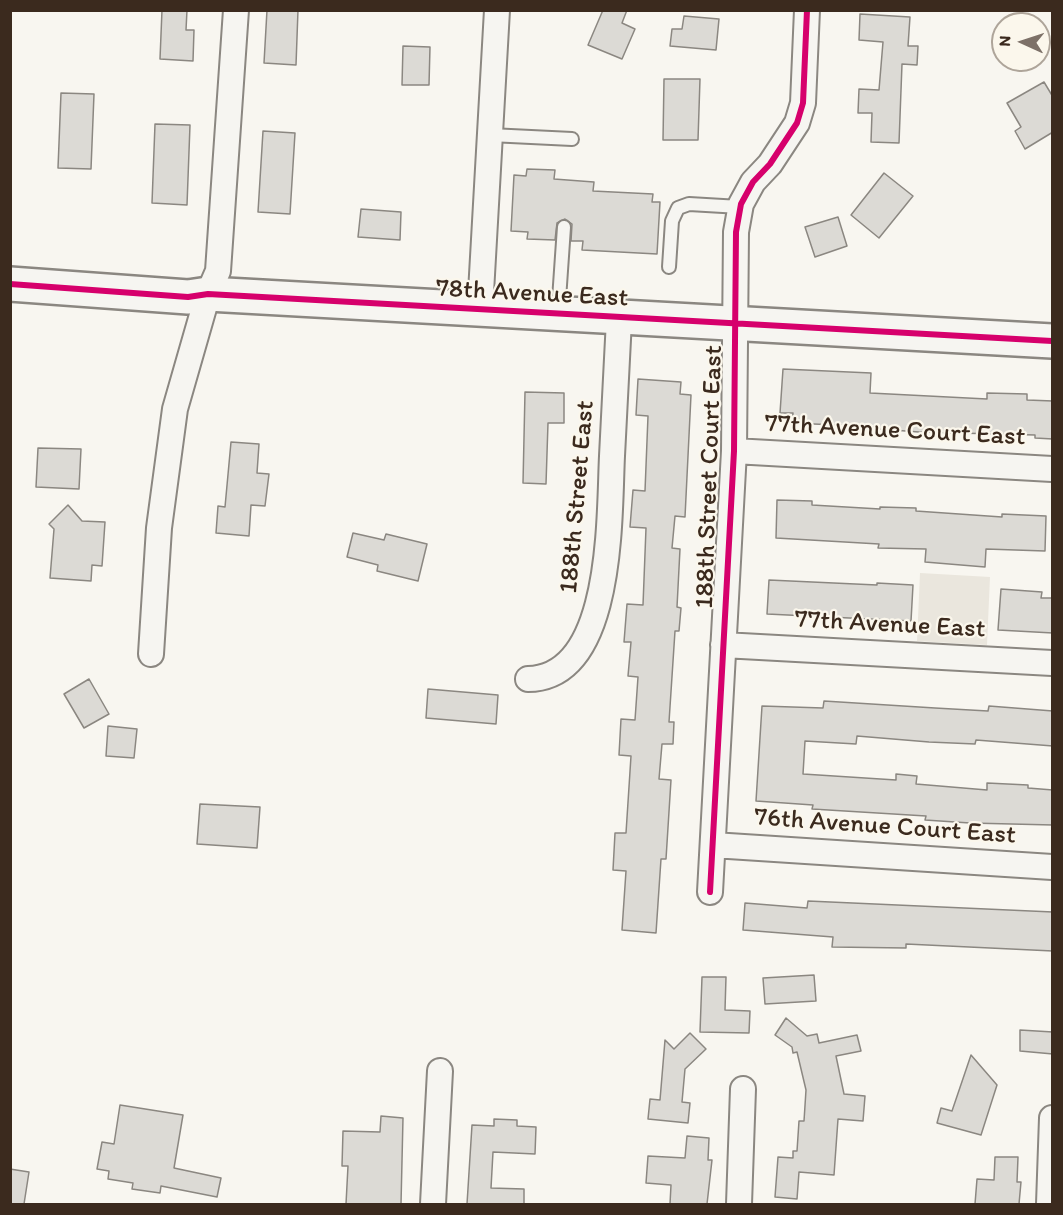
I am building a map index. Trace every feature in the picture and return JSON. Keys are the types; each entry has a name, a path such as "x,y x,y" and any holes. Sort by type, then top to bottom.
{"street":[{"path":"151,654 159,528 175,409 208,294 218,271 236,10"},
{"path":"480,310 497,10"},
{"name":"188th Street Court East","path":"710,892 734,451 736,232 740,207 753,182 770,164 797,123 803,103 807,10"},
{"name":"78th Avenue East","path":"10,284 188,297 208,294 619,319 735,323 840,331 1053,341"},
{"name":"188th Street East","path":"528,679 541,679 555,674 572,659 593,621 602,594 610,500 619,319"},
{"name":"77th Avenue Court East","path":"734,451 1053,469"},
{"name":"77th Avenue East","path":"723,645 1053,663"},
{"name":"76th Avenue Court East","path":"713,845 1053,867"},
{"path":"433,1204 440,1071"},
{"path":"739,1204 743,1089"},
{"path":"1049,1204 1053,1118"}],"lane":[{"path":"490,135 572,139"},
{"path":"669,267 672,221 678,208 689,204 740,207"},
{"path":"558,315 564,227"}],"shaded area":[{"path":"920,573 990,577 987,645 917,641"}],"building":[{"path":"162,10 187,10 186,30 194,30 193,61 160,59"},
{"path":"267,10 298,10 296,65 264,63"},
{"path":"603,10 627,10 622,23 635,29 622,59 588,45"},
{"path":"860,14 910,17 908,46 918,46 917,65 902,64 899,143 871,142 872,113 858,113 859,89 879,90 883,42 859,40"},
{"path":"684,16 719,19 716,50 670,46 672,29 682,29"},
{"path":"403,46 430,47 429,85 402,85"},
{"path":"664,79 700,79 698,140 663,140"},
{"path":"1044,82 1053,97 1053,132 1025,149 1015,131 1021,127 1007,103"},
{"path":"61,93 94,94 91,169 58,168"},
{"path":"155,124 190,125 187,205 152,203"},
{"path":"263,131 295,133 290,214 258,212"},
{"path":"527,169 555,170 554,179 594,182 593,191 653,194 652,202 660,202 657,254 582,250 583,241 571,241 572,224 565,219 557,223 555,240 527,239 528,232 511,231 514,175 526,176"},
{"path":"884,173 913,196 879,238 851,215"},
{"path":"361,209 401,212 400,240 358,237"},
{"path":"838,217 847,246 815,257 805,227"},
{"path":"783,369 871,373 870,393 987,399 987,393 1027,394 1027,400 1053,401 1053,439 1035,438 1035,435 919,432 879,429 879,427 792,423 793,413 780,413"},
{"path":"638,379 681,382 680,394 691,395 685,517 675,516 672,548 680,549 677,607 681,608 679,631 675,631 669,722 674,722 673,744 662,744 659,779 671,780 666,859 661,859 656,933 622,930 626,871 613,870 615,833 626,833 631,756 619,755 621,719 635,720 638,677 628,676 631,642 624,642 627,604 643,605 646,528 630,527 633,490 645,491 648,416 636,415"},
{"path":"525,392 564,393 564,423 548,423 546,484 523,483"},
{"path":"231,442 259,444 257,473 269,474 265,506 251,505 249,536 216,533 218,506 225,507"},
{"path":"38,448 81,449 79,489 36,487"},
{"path":"777,500 812,501 812,505 880,509 880,507 916,508 916,511 1002,517 1002,514 1046,516 1045,551 986,549 985,567 925,562 926,549 878,548 879,544 776,538"},
{"path":"68,505 82,521 105,522 102,566 92,565 91,581 50,578 54,529 49,524"},
{"path":"353,533 384,540 386,534 427,544 418,581 377,571 378,565 347,557"},
{"path":"769,580 913,585 911,621 767,614"},
{"path":"1001,589 1042,592 1041,598 1053,598 1053,633 998,630"},
{"path":"89,679 109,714 84,728 64,694"},
{"path":"428,689 498,695 496,724 426,718"},
{"path":"824,701 988,711 989,706 1053,711 1053,746 976,740 975,744 929,742 857,736 856,744 805,741 803,774 896,780 896,774 917,776 916,784 987,790 987,783 1028,785 1028,788 1053,790 1053,825 925,820 926,816 812,809 813,805 756,801 762,706 823,708"},
{"path":"108,726 137,729 134,758 106,756"},
{"path":"200,804 260,807 257,848 197,844"},
{"path":"808,901 1053,912 1053,951 906,944 906,948 832,947 833,937 743,930 745,903 807,908"},
{"path":"814,975 816,1001 765,1004 763,978"},
{"path":"702,977 726,977 725,1010 750,1011 749,1033 700,1032"},
{"path":"786,1018 807,1036 817,1034 819,1043 857,1035 861,1051 836,1056 844,1094 865,1096 863,1121 838,1119 834,1175 799,1172 797,1199 775,1197 778,1157 793,1158 793,1151 797,1151 799,1121 804,1121 806,1090 797,1052 793,1053 792,1047 775,1035"},
{"path":"1020,1030 1053,1032 1053,1054 1020,1051"},
{"path":"690,1033 706,1049 685,1069 682,1102 690,1103 688,1123 648,1119 650,1099 660,1100 665,1040 674,1049"},
{"path":"971,1055 997,1085 981,1135 937,1123 941,1108 952,1111"},
{"path":"120,1105 183,1115 174,1168 221,1178 217,1197 161,1186 160,1193 132,1189 133,1183 108,1179 109,1171 97,1169 102,1142 114,1144"},
{"path":"381,1116 403,1118 401,1204 346,1204 348,1166 342,1166 343,1131 380,1132"},
{"path":"494,1119 517,1120 517,1126 536,1127 535,1154 493,1152 491,1188 524,1189 524,1204 467,1204 472,1125 494,1126"},
{"path":"687,1136 709,1138 708,1160 712,1160 707,1204 670,1204 671,1185 646,1183 648,1156 685,1158"},
{"path":"995,1157 1018,1157 1017,1182 1021,1182 1019,1204 975,1204 977,1179 994,1180"},
{"path":"10,1169 29,1172 24,1204 10,1204"}],"cycle path":[{"path":"710,892 734,451 736,232 741,204 753,182 770,164 797,123 803,103 807,10"},
{"path":"10,284 188,297 208,294 1052,341"}]}
